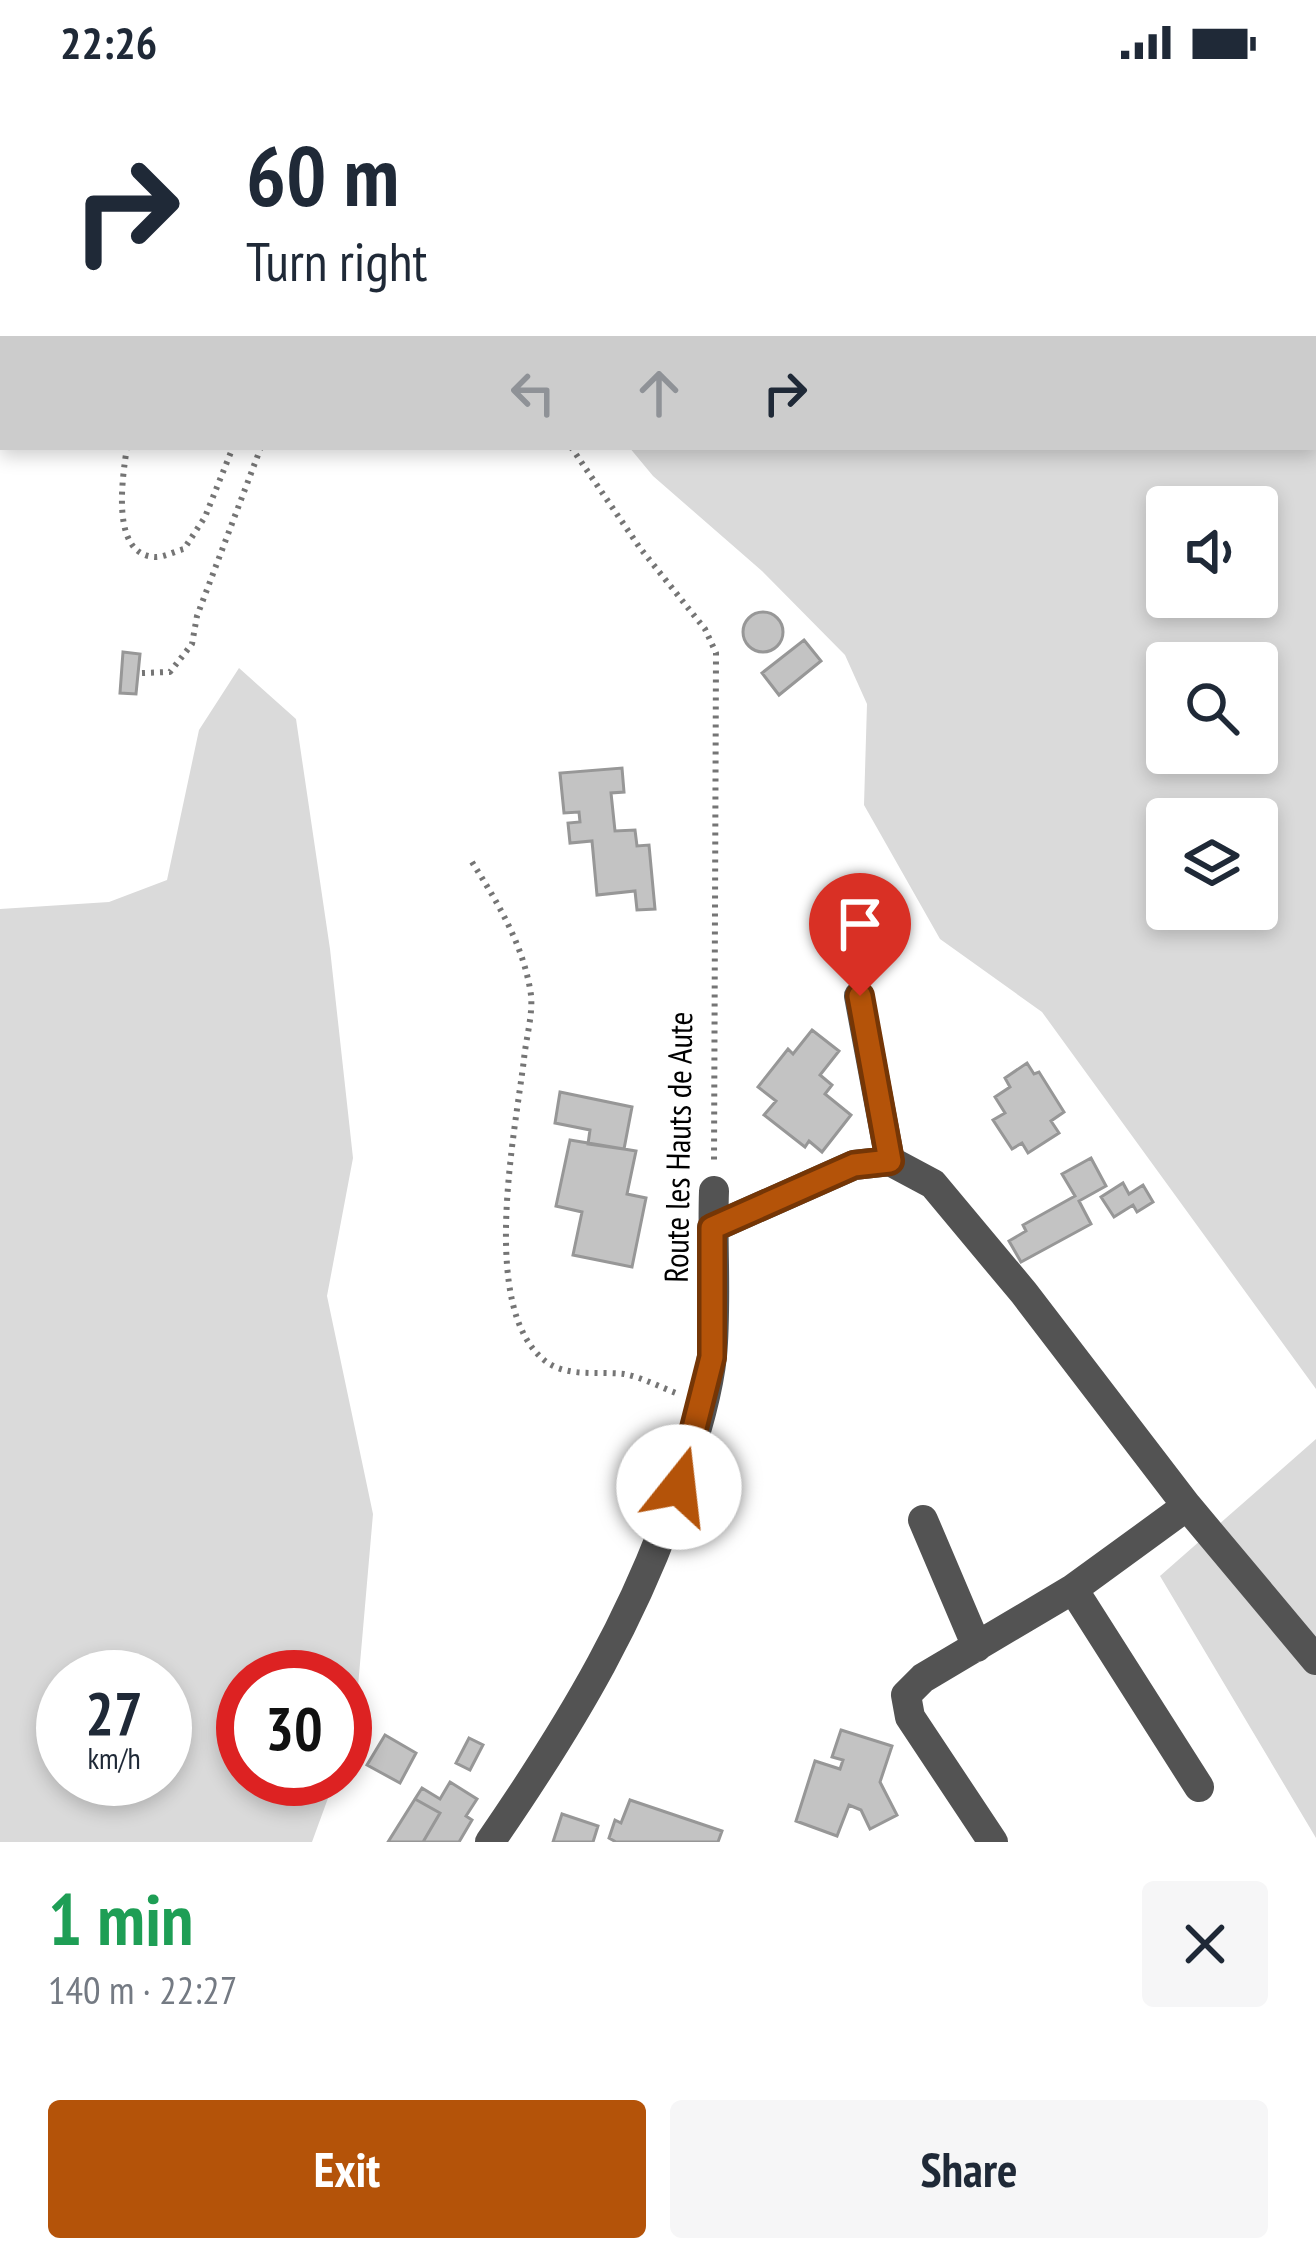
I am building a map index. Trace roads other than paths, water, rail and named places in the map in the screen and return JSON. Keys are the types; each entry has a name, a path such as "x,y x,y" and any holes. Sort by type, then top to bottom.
{"street":[{"path":"860,996 890,1161"},
{"path":"712,1228 854,1165 890,1161 933,1184 1024,1293 1187,1506 1316,1660"},
{"name":"Route les Hauts de Aute","path":"490,1842 591,1688 635,1604 665,1532 712,1357 714,1191"},
{"path":"993,1842 910,1718 906,1695 923,1678 1073,1589 1187,1506"},
{"path":"922,1520 977,1647"},
{"path":"1073,1589 1198,1787"}]}
